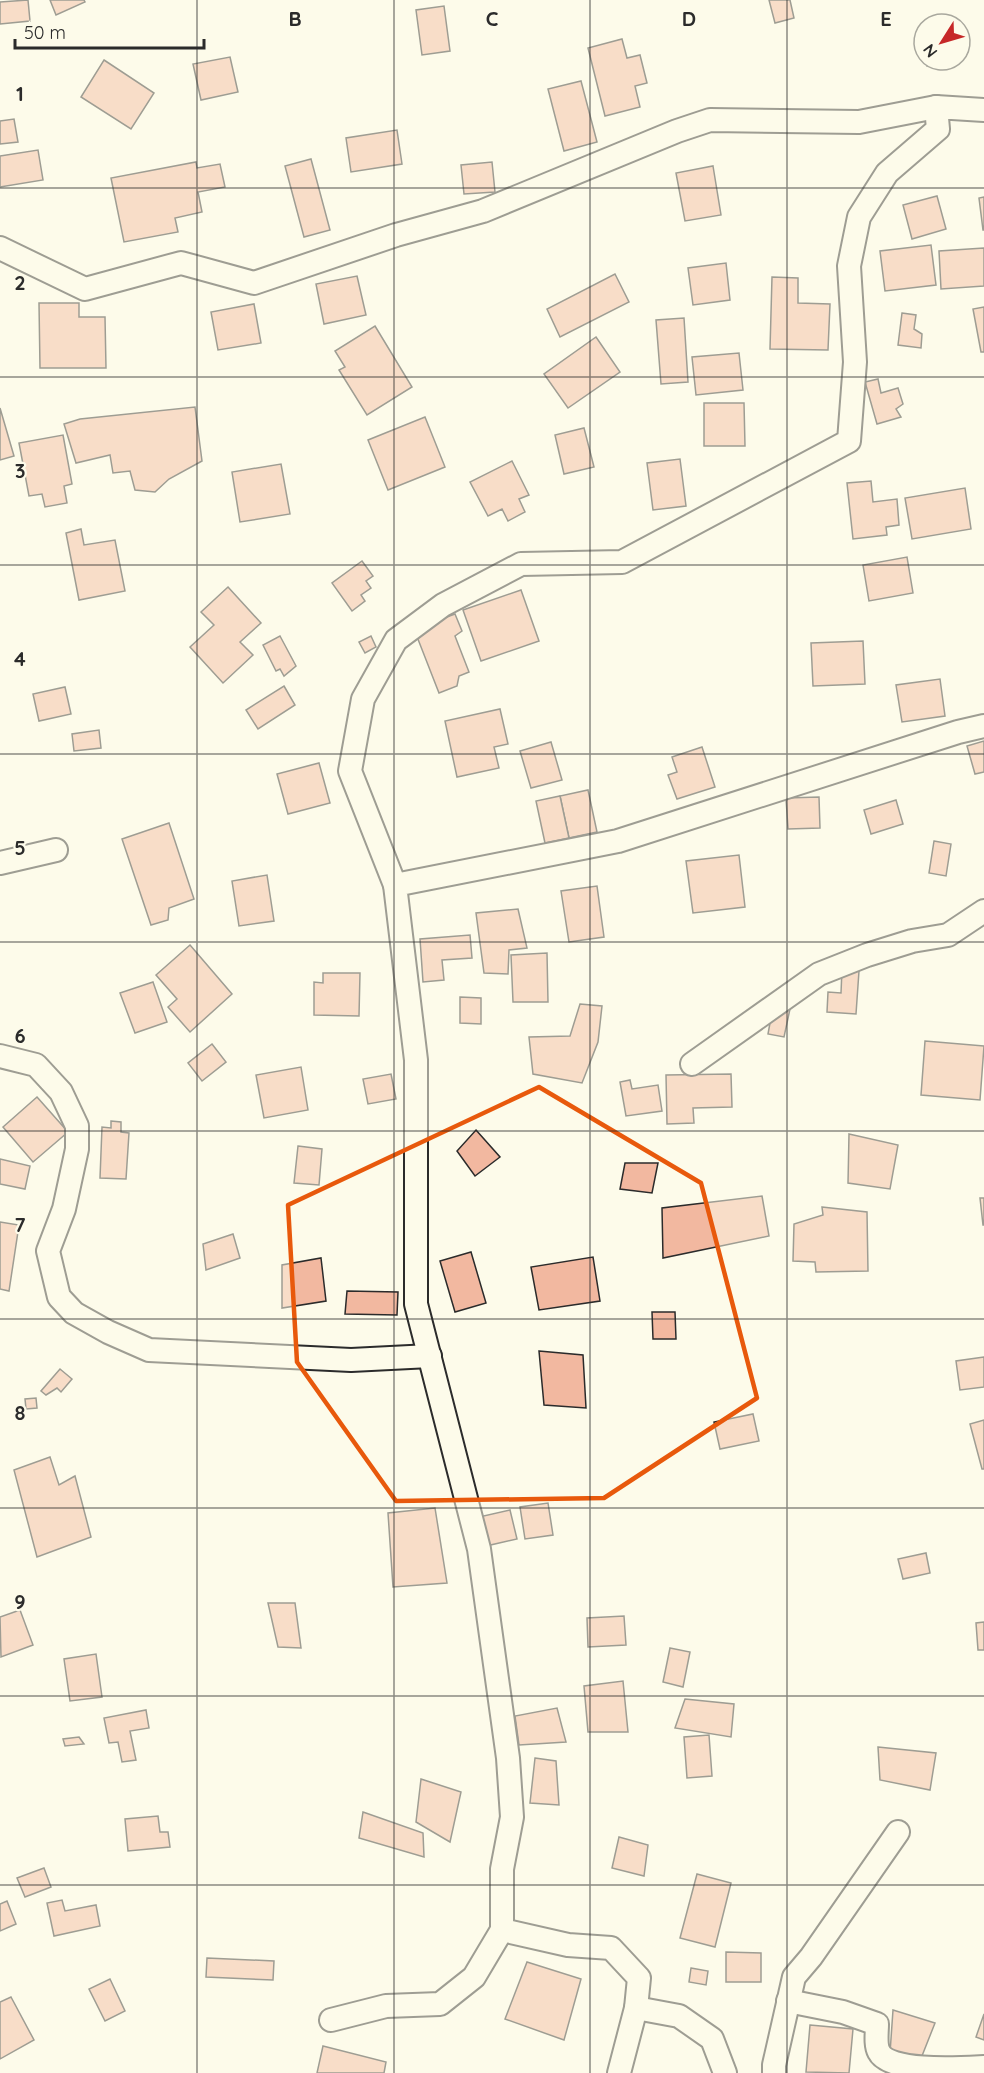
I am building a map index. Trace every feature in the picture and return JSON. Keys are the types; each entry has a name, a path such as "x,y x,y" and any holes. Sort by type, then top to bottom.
{"street":[{"path":"331,2020 386,2006 440,2004 474,1977 502,1930 502,1869 512,1817 508,1758 479,1549 416,1304 416,1060 395,885 350,771 363,699 396,640 443,605 521,564 622,562 849,441 855,362 849,266 860,218 887,173 938,129 936,107"},
{"path":"0,248 85,289 181,264 254,283 396,235 483,211 677,130 710,120 859,122 936,107 984,110"},
{"path":"395,885 618,841 958,732 984,726"},
{"path":"1,861 56,850"},
{"path":"692,1064 819,974 912,941 948,935 984,911"},
{"path":"0,1056 36,1065 61,1092 77,1126 77,1149 64,1209 48,1251 59,1297 74,1313 108,1332 149,1350 351,1360 429,1356"},
{"path":"774,2073 794,1977 811,1957 898,1832"},
{"path":"502,1930 568,1945 611,1948 639,1978 636,2007 619,2073"},
{"path":"788,2001 843,2012 877,2024 879,2052 887,2062 900,2066 934,2069 984,2067"},
{"path":"636,2007 678,2016 712,2039 725,2073"}],"highlighted area":[{"path":"539,1087 701,1183 757,1398 604,1498 396,1501 297,1362 288,1205"}],"building":[{"path":"28,0 30,21 0,24 0,2"},
{"path":"50,0 84,0 85,2 56,15"},
{"path":"769,0 790,0 794,18 775,23"},
{"path":"444,6 450,51 422,55 416,10"},
{"path":"622,39 627,58 640,55 647,83 635,86 640,107 605,116 588,48"},
{"path":"230,57 238,92 201,100 193,64"},
{"path":"104,60 154,93 131,129 81,97"},
{"path":"581,81 597,142 564,151 548,89"},
{"path":"14,119 18,142 0,144 0,121"},
{"path":"397,130 402,164 351,172 346,138"},
{"path":"38,150 43,180 0,187 0,156"},
{"path":"311,159 330,230 304,237 285,166"},
{"path":"196,162 197,168 220,164 225,187 198,192 202,212 175,218 178,232 124,242 111,178"},
{"path":"492,162 495,192 464,194 461,165"},
{"path":"713,166 721,215 685,221 676,173"},
{"path":"937,196 946,229 912,239 903,205"},
{"path":"984,197 984,230 983,230 979,198"},
{"path":"931,245 936,285 885,291 880,251"},
{"path":"984,248 984,286 941,289 939,251"},
{"path":"726,263 730,300 693,305 688,268"},
{"path":"615,274 629,302 560,337 547,309"},
{"path":"357,276 366,315 324,324 316,284"},
{"path":"772,277 798,278 798,303 830,304 828,350 770,349"},
{"path":"39,303 79,303 79,317 105,317 106,368 40,368"},
{"path":"254,304 261,343 218,350 211,312"},
{"path":"984,307 984,352 981,352 973,309"},
{"path":"902,313 916,315 914,329 922,334 921,348 898,345"},
{"path":"684,318 688,382 661,384 656,320"},
{"path":"375,326 412,387 367,415 339,370 345,367 335,351"},
{"path":"596,337 620,372 568,408 544,374"},
{"path":"739,353 743,390 696,395 692,357"},
{"path":"878,379 881,393 898,388 903,404 896,409 901,417 877,424 865,382"},
{"path":"704,403 744,403 745,446 704,446"},
{"path":"195,407 202,461 169,479 155,492 135,490 130,471 113,473 110,455 76,463 64,424 80,419"},
{"path":"0,408 14,456 0,460"},
{"path":"425,417 445,467 388,490 368,440"},
{"path":"584,428 594,467 564,474 555,435"},
{"path":"63,435 72,484 64,486 67,503 45,507 42,494 29,496 19,443"},
{"path":"680,459 686,506 653,510 647,463"},
{"path":"512,461 529,495 519,499 525,512 508,521 502,509 488,516 470,482"},
{"path":"281,464 290,514 240,522 232,472"},
{"path":"871,481 873,502 897,499 899,525 886,527 887,535 853,539 847,483"},
{"path":"965,488 971,529 912,539 905,498"},
{"path":"81,529 84,545 115,540 125,591 79,600 66,533"},
{"path":"907,557 913,593 869,601 863,565"},
{"path":"362,561 373,576 366,581 371,588 361,595 365,601 352,611 332,583"},
{"path":"228,587 261,623 240,642 253,655 223,683 190,647 214,625 201,612"},
{"path":"521,590 539,641 481,661 463,610"},
{"path":"455,614 462,631 455,636 469,672 459,676 457,686 439,693 414,629"},
{"path":"280,636 296,666 284,676 280,669 276,671 263,645"},
{"path":"371,636 376,647 365,653 359,642"},
{"path":"863,641 865,684 813,686 811,643"},
{"path":"940,679 945,716 902,722 896,685"},
{"path":"284,686 295,705 258,729 246,710"},
{"path":"65,687 71,714 39,721 33,694"},
{"path":"500,709 508,744 494,747 499,768 457,777 445,721"},
{"path":"99,730 101,748 74,751 72,734"},
{"path":"984,741 984,772 975,774 967,746"},
{"path":"551,742 562,780 531,788 520,751"},
{"path":"702,747 715,787 677,799 668,775 677,772 672,757"},
{"path":"319,763 330,803 288,814 277,774"},
{"path":"588,790 597,832 569,838 560,796"},
{"path":"560,796 569,838 545,843 536,801"},
{"path":"819,797 820,828 788,829 786,798"},
{"path":"896,800 903,824 871,834 864,810"},
{"path":"169,823 194,899 169,908 168,920 151,925 122,839"},
{"path":"934,841 951,844 946,876 929,873"},
{"path":"739,855 745,907 693,913 686,861"},
{"path":"267,875 274,921 239,926 232,881"},
{"path":"597,886 604,937 569,942 561,891"},
{"path":"518,909 527,948 509,950 508,974 484,973 476,913"},
{"path":"470,935 472,958 442,960 444,980 423,982 420,939"},
{"path":"190,945 232,994 190,1032 168,1007 177,999 156,975"},
{"path":"547,953 548,1002 513,1002 511,955"},
{"path":"842,969 859,971 856,1014 827,1012 828,992 841,993"},
{"path":"323,973 360,973 359,1016 314,1015 314,982 323,983"},
{"path":"153,982 167,1022 135,1033 120,993"},
{"path":"460,997 481,998 481,1024 460,1023"},
{"path":"580,1004 602,1006 598,1042 582,1083 533,1074 529,1037 570,1036"},
{"path":"783,1008 790,1009 784,1037 768,1034 772,1012"},
{"path":"925,1041 984,1046 980,1100 921,1095"},
{"path":"212,1044 226,1062 202,1081 188,1063"},
{"path":"301,1067 308,1110 264,1118 256,1075"},
{"path":"391,1074 396,1099 368,1104 363,1079"},
{"path":"731,1074 732,1107 693,1108 694,1123 667,1124 666,1075"},
{"path":"630,1080 632,1089 658,1085 662,1111 626,1116 620,1082"},
{"path":"37,1097 68,1132 33,1162 3,1127"},
{"path":"111,1121 121,1122 121,1132 129,1133 126,1179 100,1178 102,1127 111,1128"},
{"path":"476,1130 500,1157 475,1176 457,1151"},
{"path":"849,1134 898,1145 890,1189 848,1183"},
{"path":"298,1146 322,1149 319,1185 294,1183"},
{"path":"0,1159 30,1166 25,1189 0,1184"},
{"path":"625,1163 658,1163 652,1193 620,1189"},
{"path":"762,1196 769,1236 663,1258 662,1208"},
{"path":"980,1198 984,1198 984,1225 983,1225"},
{"path":"822,1207 867,1212 868,1271 816,1272 815,1262 793,1261 794,1224 823,1215"},
{"path":"0,1222 19,1225 9,1291 0,1289"},
{"path":"233,1234 240,1258 206,1270 203,1244"},
{"path":"471,1252 486,1303 455,1312 440,1261"},
{"path":"593,1257 600,1301 539,1310 531,1267"},
{"path":"321,1258 326,1301 282,1308 282,1265"},
{"path":"347,1291 398,1292 397,1315 345,1314"},
{"path":"652,1312 675,1312 676,1339 653,1339"},
{"path":"539,1351 583,1355 586,1408 544,1405"},
{"path":"984,1357 984,1387 960,1390 956,1361"},
{"path":"60,1369 72,1379 61,1392 57,1388 46,1395 41,1391"},
{"path":"36,1398 37,1408 26,1409 25,1399"},
{"path":"753,1414 759,1441 720,1449 714,1422"},
{"path":"984,1420 984,1469 982,1469 970,1424"},
{"path":"50,1457 59,1485 75,1476 91,1537 37,1557 14,1470"},
{"path":"548,1503 553,1535 525,1539 520,1507"},
{"path":"435,1508 447,1583 393,1587 388,1513"},
{"path":"510,1510 517,1539 486,1546 479,1517"},
{"path":"926,1553 930,1573 903,1579 898,1559"},
{"path":"268,1603 295,1603 301,1648 278,1647"},
{"path":"20,1610 33,1645 1,1657 0,1617"},
{"path":"624,1616 626,1645 588,1647 587,1618"},
{"path":"984,1622 984,1650 978,1650 976,1623"},
{"path":"670,1648 690,1652 683,1687 663,1682"},
{"path":"96,1654 102,1697 70,1701 64,1659"},
{"path":"623,1681 628,1732 588,1732 584,1686"},
{"path":"685,1699 734,1704 731,1737 675,1728"},
{"path":"557,1708 566,1742 519,1745 515,1716"},
{"path":"146,1710 149,1728 130,1731 136,1760 122,1762 118,1742 109,1743 104,1718"},
{"path":"709,1735 712,1776 687,1778 684,1737"},
{"path":"79,1737 84,1744 65,1746 63,1739"},
{"path":"878,1747 936,1753 930,1790 880,1780"},
{"path":"535,1758 556,1761 559,1805 530,1803"},
{"path":"421,1779 461,1792 450,1842 416,1822"},
{"path":"363,1812 423,1833 424,1857 359,1838"},
{"path":"158,1816 160,1832 168,1832 170,1847 128,1851 125,1819"},
{"path":"619,1837 648,1845 644,1876 612,1868"},
{"path":"44,1868 51,1887 25,1897 17,1878"},
{"path":"697,1874 731,1883 715,1947 680,1938"},
{"path":"62,1900 65,1911 96,1905 100,1926 54,1936 47,1903"},
{"path":"7,1901 16,1924 0,1931 0,1904"},
{"path":"726,1952 761,1953 761,1982 726,1982"},
{"path":"207,1958 274,1961 273,1980 206,1977"},
{"path":"527,1962 581,1979 564,2040 505,2019"},
{"path":"691,1968 708,1971 706,1985 689,1982"},
{"path":"110,1979 125,2011 105,2021 89,1989"},
{"path":"11,1997 34,2040 0,2059 0,2002"},
{"path":"893,2010 935,2023 918,2066 890,2053"},
{"path":"984,2014 984,2040 976,2037"},
{"path":"810,2025 853,2029 849,2073 806,2072"},
{"path":"323,2046 386,2062 384,2073 317,2073"}]}
